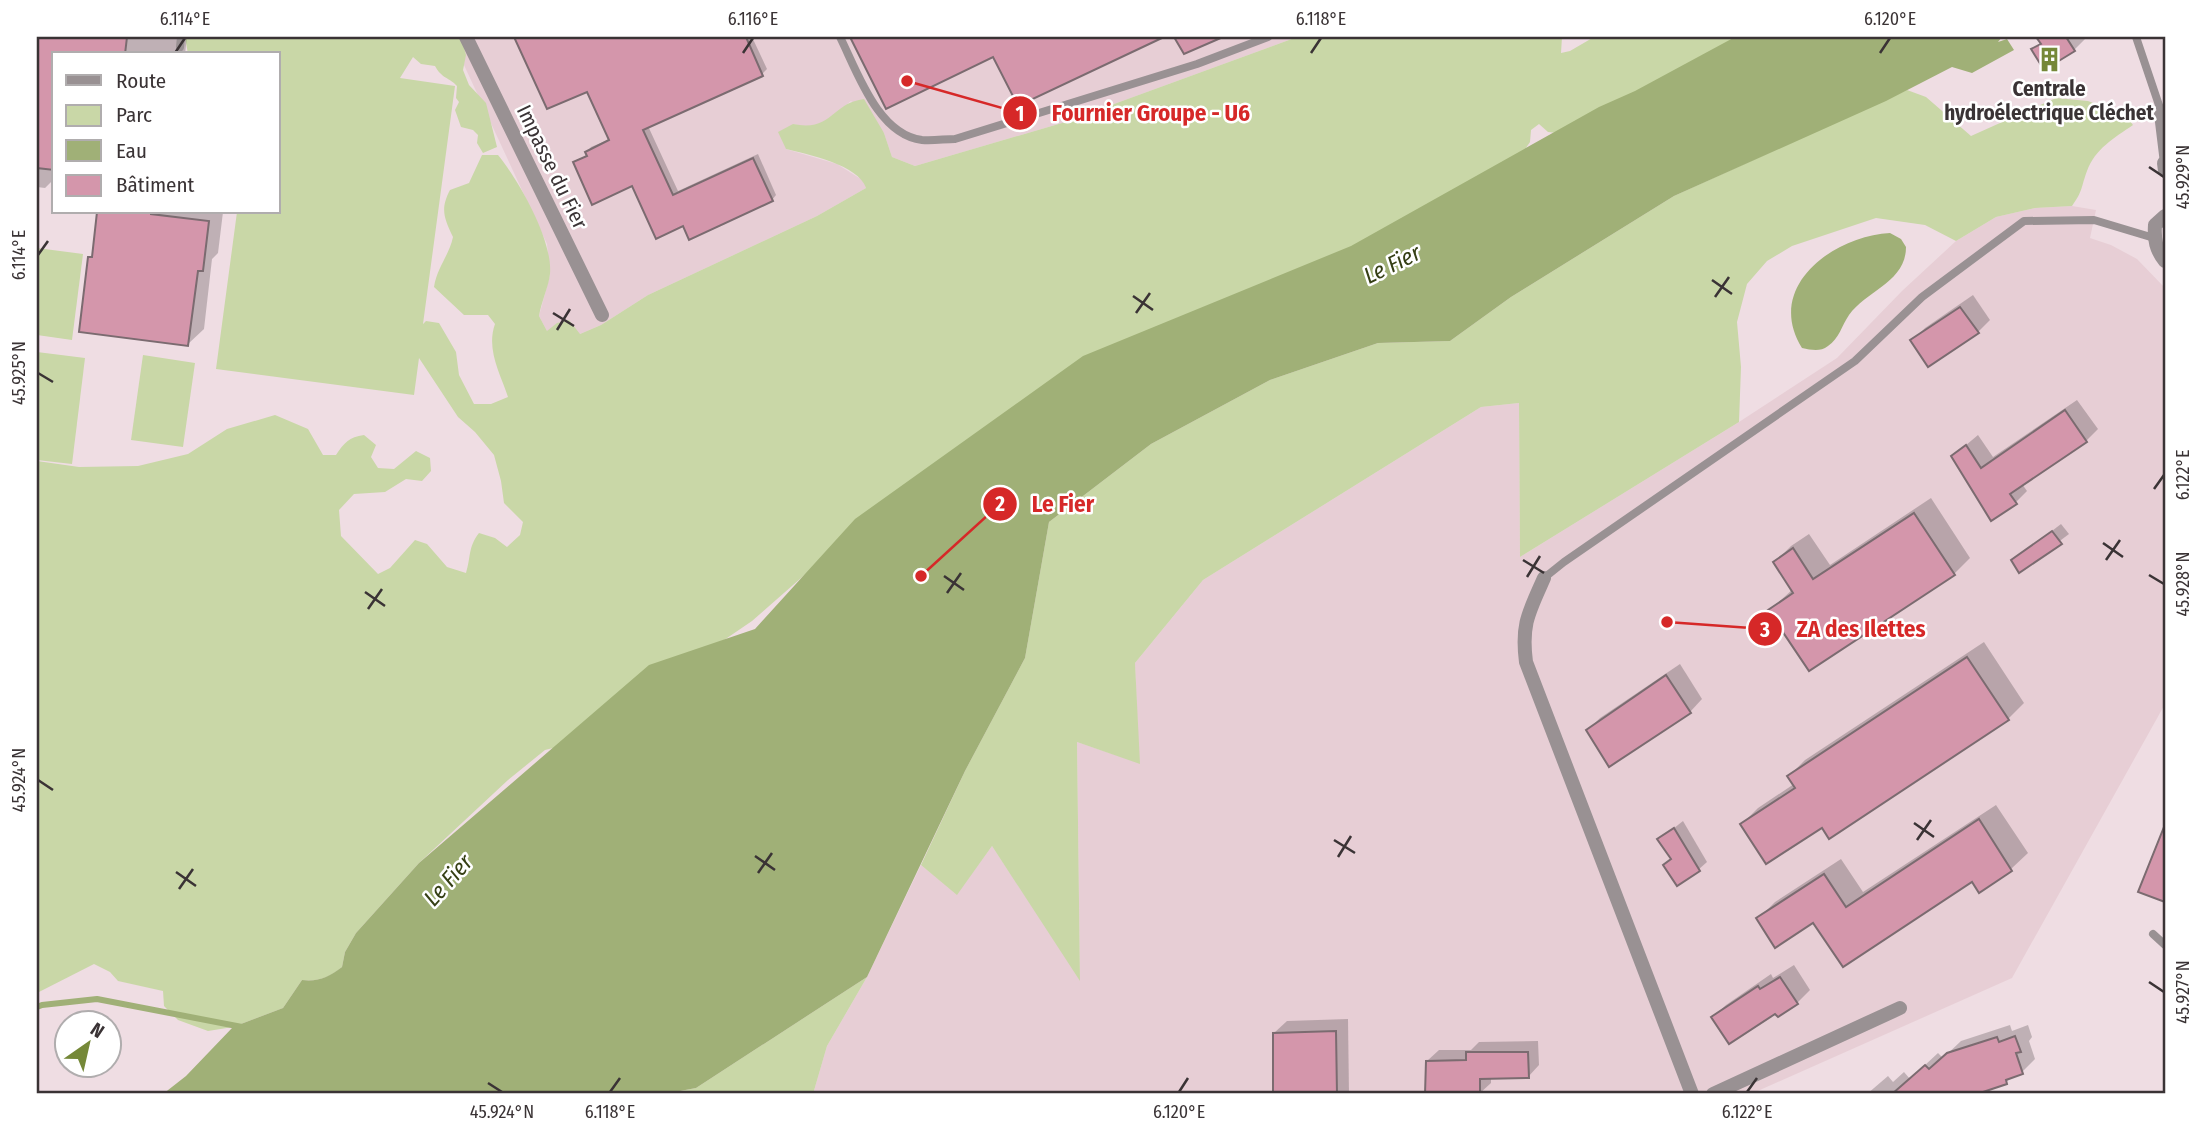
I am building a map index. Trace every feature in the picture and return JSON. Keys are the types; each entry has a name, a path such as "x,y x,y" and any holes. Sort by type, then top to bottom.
{"street":[{"name":"Impasse du Fier","path":"466,37 602,315"},
{"path":"2165,216 2155,225 2154,239 2158,253 2165,261"},
{"path":"1544,578 1525,619 1526,662 1692,1094"},
{"path":"1713,1094 1900,1008"}],"lane":[{"path":"180,47 181,37"},
{"path":"840,37 871,100 892,128 920,140 955,139 1197,65 1268,37"},
{"path":"2136,37 2165,123"},
{"path":"2157,101 2165,167"},
{"path":"1544,578 1855,361 1922,297 2024,221 2094,220 2154,239"},
{"path":"2153,934 2165,944"}],"shaded area":[{"path":"451,37 1297,37 1062,123 915,166 892,157 884,133 851,101 823,124 807,127 793,124 786,149 837,164 864,181 866,188 817,216 648,295 601,325 580,334 547,331 539,316 550,275 547,244"},
{"path":"2072,206 2096,210 2090,238 2111,245 2137,259 2165,288 2165,704 2012,978 1751,1094 813,1094 827,1046 867,977 921,865 957,894 992,846 1080,979 1077,742 1139,763 1135,663 1203,580 1481,407 1519,403 1520,557 1837,358 1902,291 1956,241 1996,217 2035,208"}],"green space":[{"path":"185,37 461,37 466,55 463,70 469,85 486,103 497,147 483,153 477,143 478,135 473,130 461,127 455,110 459,102 456,98 457,86 435,66 421,64 413,57 400,78 455,86 423,324 426,321 439,323 456,352 459,375 474,404 491,404 508,397 493,352 495,324 488,315 464,315 434,287 453,237 444,213 447,197 450,190 469,183 482,155 498,155 524,195 540,228 546,245 550,274 539,316 547,331 557,323 569,320 580,334 601,325 648,295 817,216 866,188 854,173 843,167 819,157 786,149 778,132 793,124 806,125 824,121 845,106 864,99 884,133 892,157 915,166 1062,123 1297,37 1562,37 1561,53 1570,51 1594,37 1736,37 1566,134 1548,132 1539,124 1531,130 1530,142 1521,155 809,571 752,621 573,743 545,750 508,780 419,863 356,933 345,952 342,967 337,971 319,979 302,980 283,1008 233,1027 208,1031 178,1020 164,1006 163,991 118,981 110,972 94,964 37,993 37,461 79,467 138,466 188,454 227,429 275,415 308,429 323,455 336,455 347,441 364,435 376,445 371,457 378,468 394,469 416,451 430,458 431,471 422,481 406,479 385,492 354,494 339,510 341,536 378,574 390,568 415,540 427,544 447,567 466,573 471,548 479,533 495,538 507,547 520,535 523,522 504,503 494,455 458,417 419,358 414,395 216,369 237,214 280,214 280,52 188,52"},
{"path":"1907,90 1926,97 1971,136 2056,98 2088,101 2126,116 2133,125 2095,156 2072,206 2035,208 1996,217 1956,241 1925,225 1876,218 1792,246 1767,261 1747,284 1737,322 1741,367 1739,422 1520,557 1519,403 1481,407 1203,580 1135,663 1140,764 1077,742 1080,981 992,846 957,895 921,865 965,771 1025,658 1049,522 1151,444 1270,380 1378,343 1450,341 1511,297 1674,196"},
{"path":"37,248 83,254 72,340 37,335"},
{"path":"37,352 85,358 72,464 37,460"},
{"path":"143,355 195,363 183,447 131,440"},
{"path":"867,977 827,1046 813,1094 664,1094 696,1088"}],"water":[{"name":"Le Fier","path":"1735,37 2002,37 1998,42 2007,39 2014,50 1972,73 1952,67 1886,101 1674,196 1511,297 1450,341 1378,343 1270,380 1151,444 1049,522 1025,658 965,771 867,977 696,1088 664,1094 163,1094 186,1076 233,1027 283,1008 302,980 323,978 342,967 345,952 356,933 419,863 649,665 755,629 855,519 1083,356 1351,246 1599,107 1635,91"},
{"path":"1890,233 1901,239 1906,247 1900,269 1857,306 1832,343 1819,350 1802,348 1793,326 1792,305 1798,286 1810,269 1847,244 1868,236"}],"building":[{"path":"37,37 127,37 125,52 52,52 52,170 37,168"},
{"path":"514,37 746,37 763,76 643,130 673,195 753,158 773,201 689,240 683,226 656,239 632,186 592,205 573,162 587,156 585,152 609,140 587,92 547,109"},
{"path":"850,37 1164,37 1018,106 993,57 886,109"},
{"path":"1174,37 1223,37 1184,54"},
{"name":"Centrale hydroélectrique Cléchet","path":"2036,37 2066,37 2075,51 2044,70 2031,49 2041,44"},
{"path":"97,214 151,214 209,221 203,271 198,271 188,346 79,332 88,257 92,257"},
{"path":"1960,307 1979,333 1928,367 1910,340"},
{"path":"2065,410 2087,442 2010,494 2017,504 1991,521 1951,456 1966,445 1981,468"},
{"path":"1914,513 1955,575 1809,671 1768,610 1793,593 1773,562 1793,548 1813,579"},
{"path":"2052,531 2062,544 2019,573 2011,560"},
{"path":"1967,657 2009,720 1829,839 1822,828 1766,864 1740,824 1795,788 1787,776"},
{"path":"1666,675 1691,713 1609,767 1586,730"},
{"path":"1979,819 2012,871 1979,893 1972,882 1843,967 1813,923 1775,948 1756,918 1824,874 1846,907"},
{"path":"2165,827 2165,902 2138,892"},
{"path":"1674,828 1700,871 1677,886 1663,865 1671,859 1657,839"},
{"path":"1780,977 1798,1004 1778,1017 1775,1014 1729,1044 1711,1017 1758,986 1760,989"},
{"path":"1336,1031 1337,1094 1273,1094 1273,1033"},
{"path":"2015,1036 2021,1052 2016,1053 2023,1074 2006,1080 2007,1084 1977,1094 1892,1094 1925,1065 1929,1069 1947,1053 1997,1037 1999,1042"},
{"path":"1466,1052 1528,1052 1529,1078 1480,1079 1480,1094 1425,1094 1426,1061 1466,1060"}],"waterway":[{"path":"37,1007 97,999 242,1027"}],"place":[{"name":"Centrale hydroélectrique Cléchet","path":"2049,60"},
{"name":"Fournier Groupe - U6","path":"907,81"},
{"name":"Le Fier","path":"921,576"},
{"name":"ZA des Ilettes","path":"1667,622"}]}
